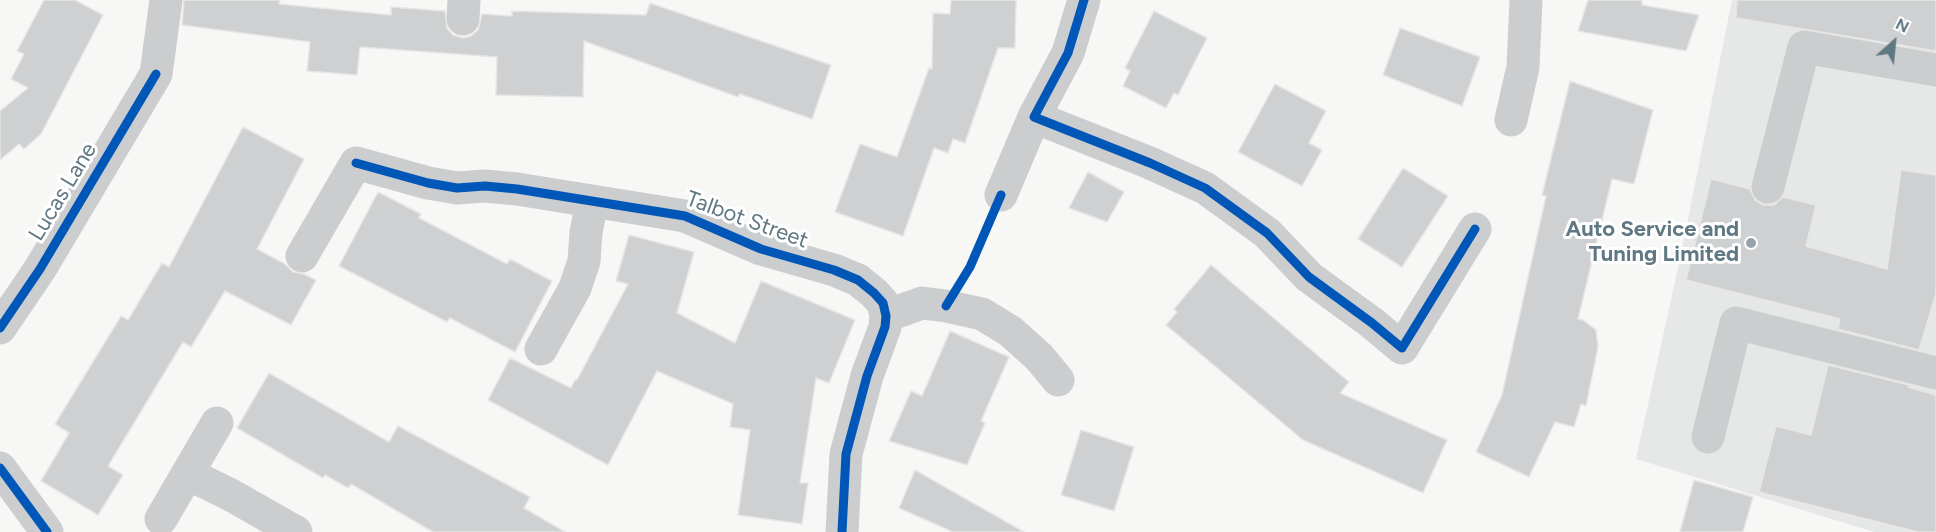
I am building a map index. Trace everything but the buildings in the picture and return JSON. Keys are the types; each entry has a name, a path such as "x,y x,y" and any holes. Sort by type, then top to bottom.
{"street":[{"name":"Lucas Lane","path":"0,328 40,269 156,74 166,0"},
{"path":"1001,195 1034,117 1068,52 1084,0"},
{"path":"1511,120 1523,68 1526,0"},
{"path":"1768,187 1804,47 1936,70"},
{"path":"1034,117 1150,163 1205,188 1268,233 1309,277 1402,348 1475,229"},
{"name":"Talbot Street","path":"302,256 356,163 447,186 506,188 684,216 761,249 834,270 858,280 883,303 886,316"},
{"path":"541,349 575,288 584,261 586,232 592,203"},
{"path":"842,532 846,454 867,376 885,327 886,316 922,303 982,315 1010,331 1039,357 1058,380"},
{"path":"1708,437 1736,323 1936,373"},
{"path":"161,519 217,423"},
{"path":"0,468 47,532"},
{"path":"188,474 297,532"}],"shaded area":[{"path":"1732,0 1936,0 1936,532 1874,532 1636,459 1681,254"}],"cycle path":[{"path":"1084,0 1068,53 1034,117 1150,163 1205,188 1267,233 1309,277 1402,348 1475,229"},
{"path":"0,328 40,269 156,74"},
{"path":"356,163 428,183 457,188 485,186 517,189 685,216 761,249 834,270 858,280 883,303 886,316 885,327 867,376 846,454 842,532"},
{"path":"946,306 970,267 1001,195"},
{"path":"0,468 47,532"}],"place":[{"name":"Auto Service and Tuning Limited","path":"1751,243"}]}
